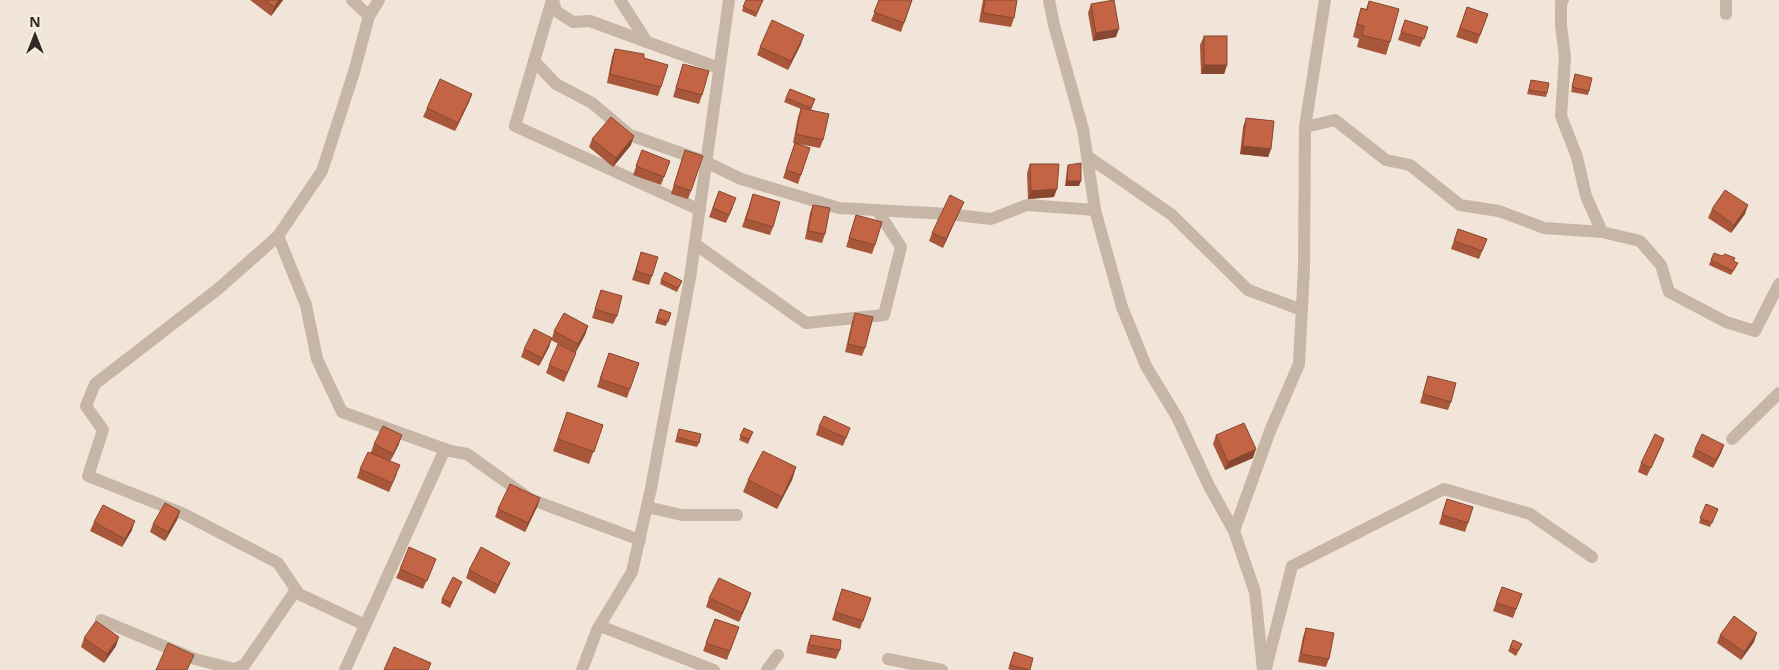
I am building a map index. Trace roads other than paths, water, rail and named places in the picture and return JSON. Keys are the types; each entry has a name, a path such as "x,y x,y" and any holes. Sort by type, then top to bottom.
{"street":[{"path":"352,0 369,16"},
{"path":"365,625 299,594 278,563 184,514 88,476 103,430 86,406 95,384 218,289 278,236 322,171 354,72 369,16 379,0"},
{"path":"553,0 556,11 572,22 590,21 719,68"},
{"path":"553,0 515,126 700,210"},
{"path":"620,0 647,42"},
{"path":"582,670 600,626 632,572 640,540 690,278 729,0"},
{"path":"1049,0 1054,25 1083,129 1095,210 1122,307 1146,366 1177,417 1209,486 1234,531 1255,592 1264,670"},
{"path":"1234,531 1270,431 1299,364 1304,268 1305,127 1325,0"},
{"path":"1563,0 1561,3 1561,26 1565,57 1561,116 1577,157 1586,196 1602,232"},
{"path":"1726,0 1726,14"},
{"path":"534,61 556,84 592,104 630,135 706,162 741,179 839,208 948,214 991,219 1028,205 1095,210"},
{"path":"1305,127 1335,120 1386,160 1410,165 1460,205 1499,211 1544,228 1602,232 1640,241 1662,266 1669,292 1726,322 1755,331 1779,284"},
{"path":"1087,156 1172,215 1248,290 1302,310"},
{"path":"695,244 806,323 884,315 901,247 877,210"},
{"path":"278,236 306,305 317,359 342,412 445,449 467,454 530,499 640,540"},
{"path":"1732,439 1779,393"},
{"path":"345,670 445,449"},
{"path":"1264,670 1292,566 1444,489 1530,514 1592,557"},
{"path":"647,507 682,515 737,515"},
{"path":"101,620 194,659 234,669 243,668 296,590"},
{"path":"600,626 714,670"},
{"path":"767,670 778,655"},
{"path":"888,659 942,670"}]}
